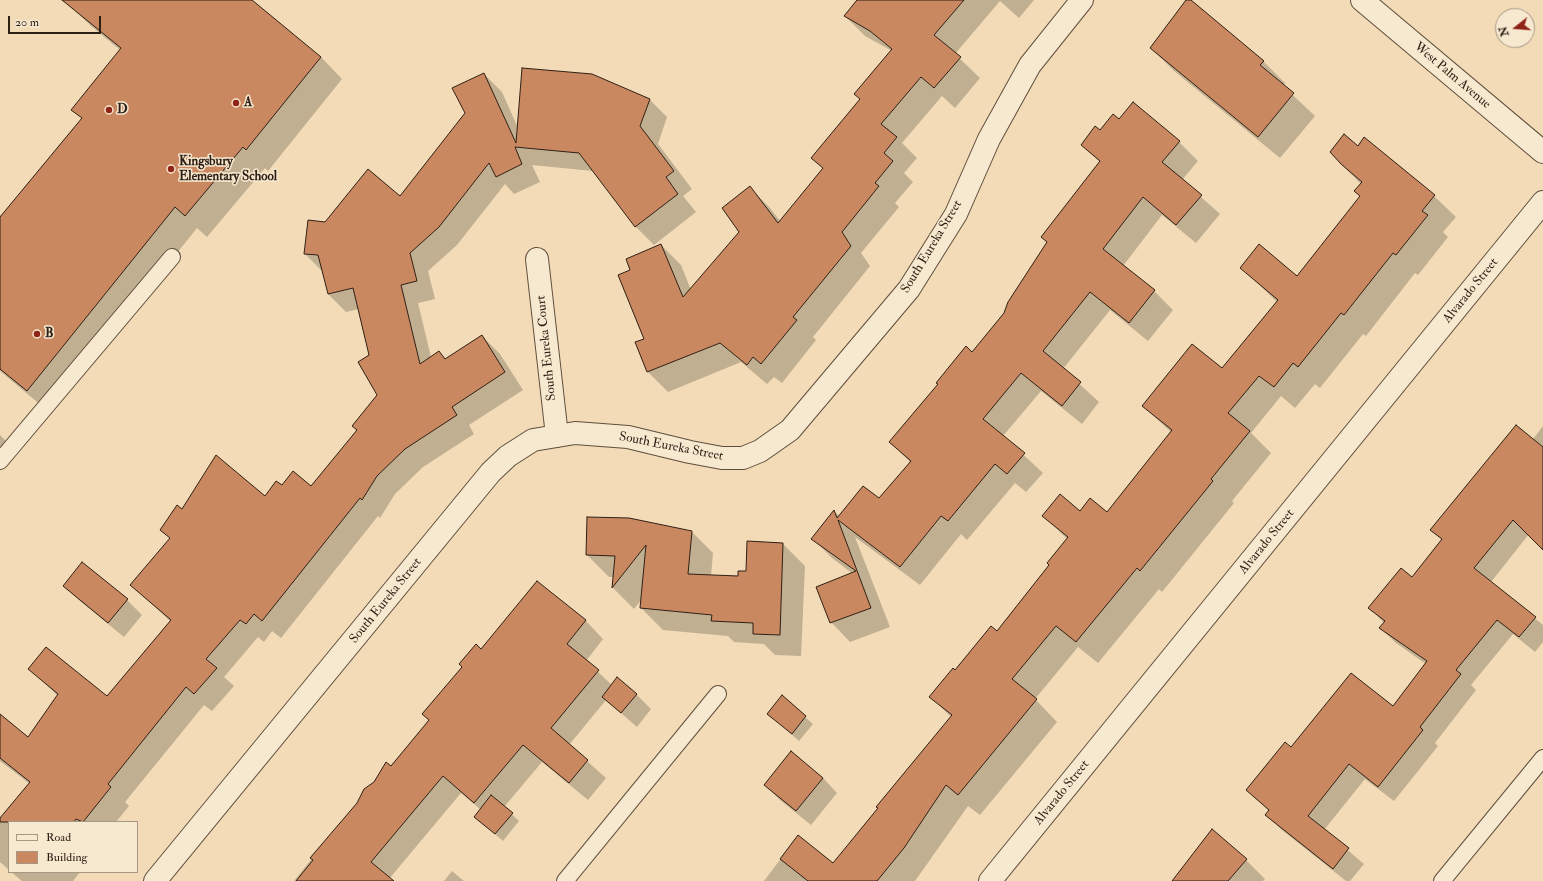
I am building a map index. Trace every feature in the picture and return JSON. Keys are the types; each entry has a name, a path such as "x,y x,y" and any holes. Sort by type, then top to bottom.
{"street":[{"name":"South Eureka Street","path":"155,881 491,472 508,456 533,440 576,433 628,437 722,458 743,458 760,451 790,430 909,289 956,214 989,139 1030,64 1082,0"},
{"name":"West Palm Avenue","path":"1362,0 1543,152"},
{"name":"Alvarado Street","path":"990,881 1543,202"},
{"name":"South Eureka Court","path":"537,260 557,436"}],"lane":[{"path":"0,462 172,257"},
{"path":"565,881 718,694"},
{"path":"1442,881 1543,758"}],"building":[{"path":"62,0 252,0 321,57 246,150 243,147 185,216 175,207 27,391 0,369 0,217 82,118 71,110 121,48"},
{"path":"857,0 964,0 934,35 961,57 934,88 921,77 881,124 897,137 884,153 893,161 875,183 879,186 842,232 851,246 793,317 797,320 761,364 753,357 747,365 720,343 647,372 635,342 644,339 618,275 630,270 626,259 661,244 683,297 739,232 722,208 750,186 778,223 823,168 811,158 860,99 854,94 892,49 870,31 844,16"},
{"path":"1186,0 1191,0 1264,61 1260,65 1294,93 1258,137 1150,48"},
{"path":"522,68 592,74 650,99 640,126 674,171 666,177 678,194 635,227 579,153 515,147 522,164 496,177 489,163 439,227 410,253 417,281 401,285 420,364 439,351 445,359 482,335 505,372 452,407 457,415 405,449 377,476 362,500 360,498 262,621 254,614 246,624 240,620 206,659 217,668 194,694 186,687 108,784 111,787 84,821 76,819 75,821 0,822 0,818 30,782 0,758 0,714 28,737 58,694 28,669 46,647 107,696 171,620 130,585 170,538 160,530 177,505 182,509 216,455 265,496 276,481 282,485 293,471 311,486 357,430 352,426 377,395 358,362 369,355 353,288 328,294 318,255 304,254 308,220 325,222 368,169 400,196 465,113 452,88 484,73 516,143"},
{"path":"1133,102 1180,141 1162,162 1202,195 1176,225 1143,197 1103,249 1155,290 1129,323 1090,292 1043,351 1081,382 1062,406 1021,373 983,419 1025,453 1007,474 995,464 948,521 941,516 900,567 838,520 871,608 830,623 816,587 856,571 811,539 834,510 837,518 863,486 879,498 911,461 889,442 938,384 936,383 966,346 972,352 1004,313 1008,302 1047,242 1041,237 1100,161 1081,145 1095,126 1100,130 1113,114 1119,119"},
{"path":"1344,134 1358,146 1364,137 1435,195 1422,211 1428,215 1396,255 1393,253 1344,315 1341,313 1298,367 1293,363 1274,387 1259,376 1228,413 1250,431 1211,479 1213,481 1140,571 1137,568 1076,642 1056,626 1012,679 1037,699 958,795 946,785 904,848 877,881 808,881 780,859 798,835 833,863 878,808 876,807 952,715 929,697 953,668 955,670 991,626 997,631 1049,565 1047,563 1068,537 1042,516 1060,494 1080,511 1090,498 1107,512 1172,430 1142,406 1192,344 1222,368 1278,300 1240,268 1259,244 1297,276 1360,196 1354,191 1362,182 1341,164 1330,152"},
{"path":"1516,425 1543,447 1543,550 1513,520 1474,568 1536,617 1519,637 1497,620 1456,670 1461,674 1420,727 1423,730 1378,787 1349,764 1308,816 1349,848 1333,869 1265,815 1269,810 1246,790 1285,742 1291,747 1351,673 1393,706 1427,661 1379,628 1385,621 1368,608 1401,568 1412,577 1442,539 1430,530"},
{"path":"587,517 629,518 692,531 688,574 738,576 738,571 746,571 747,541 783,543 780,635 753,634 753,623 711,621 712,615 640,608 646,545 612,588 615,556 586,555"},
{"path":"82,562 128,599 108,623 63,586"},
{"path":"537,581 586,620 567,644 599,670 551,728 588,760 569,783 523,745 474,803 443,776 371,862 394,881 296,881 313,860 310,858 357,803 364,789 374,782 386,762 391,766 429,720 422,714 462,667 459,664 476,644 481,649"},
{"path":"617,677 637,694 621,713 602,697"},
{"path":"782,695 806,716 792,734 767,714"},
{"path":"791,751 823,778 796,811 764,785"},
{"path":"491,795 513,813 495,834 474,817"},
{"path":"1212,829 1247,859 1228,881 1172,881"}],"place":[{"name":"A","path":"236,103"},
{"name":"D","path":"109,110"},
{"name":"Kingsbury Elementary School","path":"171,169"},
{"name":"B","path":"37,334"}]}
